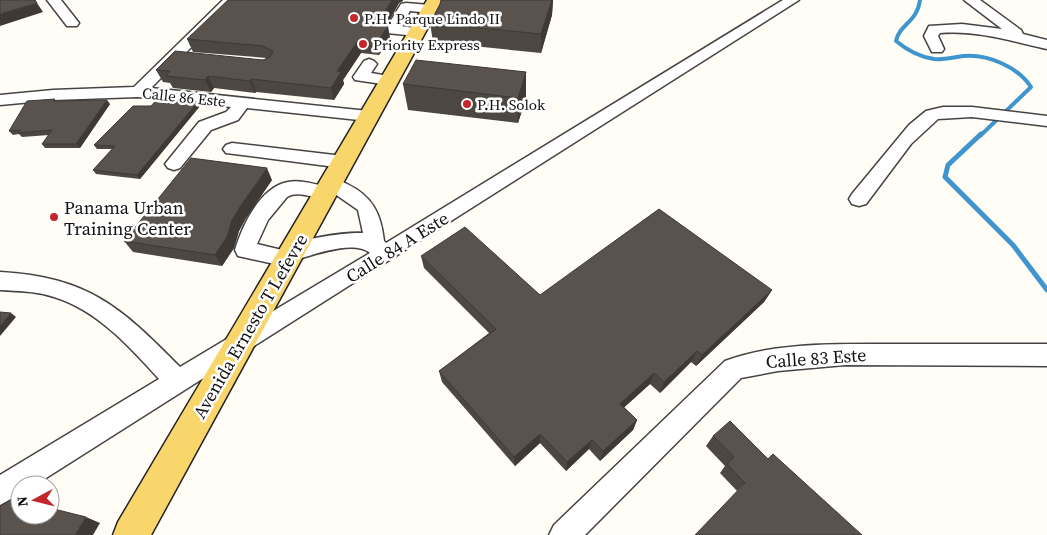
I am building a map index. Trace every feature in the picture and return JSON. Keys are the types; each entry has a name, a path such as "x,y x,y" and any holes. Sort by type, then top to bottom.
{"main road":[{"name":"Avenida Ernesto T Lefevre","path":"130,535 432,4"}],"street":[{"path":"54,0 72,23"},
{"path":"138,92 230,0"},
{"name":"Calle 84 A Este","path":"0,491 240,342 379,249 792,0"},
{"path":"971,0 1000,23 1026,40"},
{"path":"937,49 930,36 934,29 946,28 968,29 1047,45"},
{"path":"174,56 193,58"},
{"path":"369,64 361,77 389,80"},
{"name":"Calle 86 Este","path":"0,100 53,95 138,92 368,116"},
{"path":"174,164 205,126 232,116 243,103"},
{"path":"859,199 918,125 932,115 952,112 1047,121"},
{"path":"232,149 333,180 353,194 366,207 373,224 379,249"},
{"path":"333,180 298,189 286,189 276,194 247,240 244,250 290,256 328,244 353,240 379,249"},
{"path":"0,280 24,280 72,293 102,309 125,327 177,381"},
{"name":"Calle 83 Este","path":"564,535 734,369 766,361 835,354 1047,356"}],"building":[{"path":"0,0 35,0 37,3 0,14"},
{"path":"228,0 392,0 377,25 388,26 377,43 358,41 337,71 341,72 331,88 251,79 250,81 208,76 205,80 166,76 170,71 156,70 175,51 263,60 270,57 273,51 263,46 187,39"},
{"path":"441,0 552,0 541,34 430,23"},
{"path":"416,60 526,72 518,98 403,84"},
{"path":"159,97 198,102 137,175 93,170 115,146 94,145 133,106 151,106"},
{"path":"55,99 53,101 107,100 76,144 42,144 52,130 18,133 21,130 9,131 27,101"},
{"path":"191,158 267,168 232,220 227,237 215,255 124,241"},
{"path":"659,209 772,290 702,355 697,351 664,382 654,373 620,404 637,420 603,451 592,440 567,462 540,434 514,457 439,371 496,329 421,256 465,227 540,295"},
{"path":"0,312 11,313 0,326"},
{"path":"730,421 768,459 773,454 862,535 695,535 745,483 727,464 734,457 713,436"},
{"path":"10,500 10,525 60,525 60,510 86,517 75,535 0,535 0,506"}],"waterway":[{"path":"920,0 916,14 901,30 896,41 918,55 929,58 942,59 973,56 1002,63 1018,73 1031,87 980,136"},
{"path":"981,134 948,165 945,177 1013,245 1047,290"}],"place":[{"name":"P.H. Parque Lindo II","path":"354,18"},
{"name":"Priority Express","path":"363,44"},
{"name":"P.H. Solok","path":"467,104"},
{"name":"Panama Urban Training Center","path":"54,217"}]}
